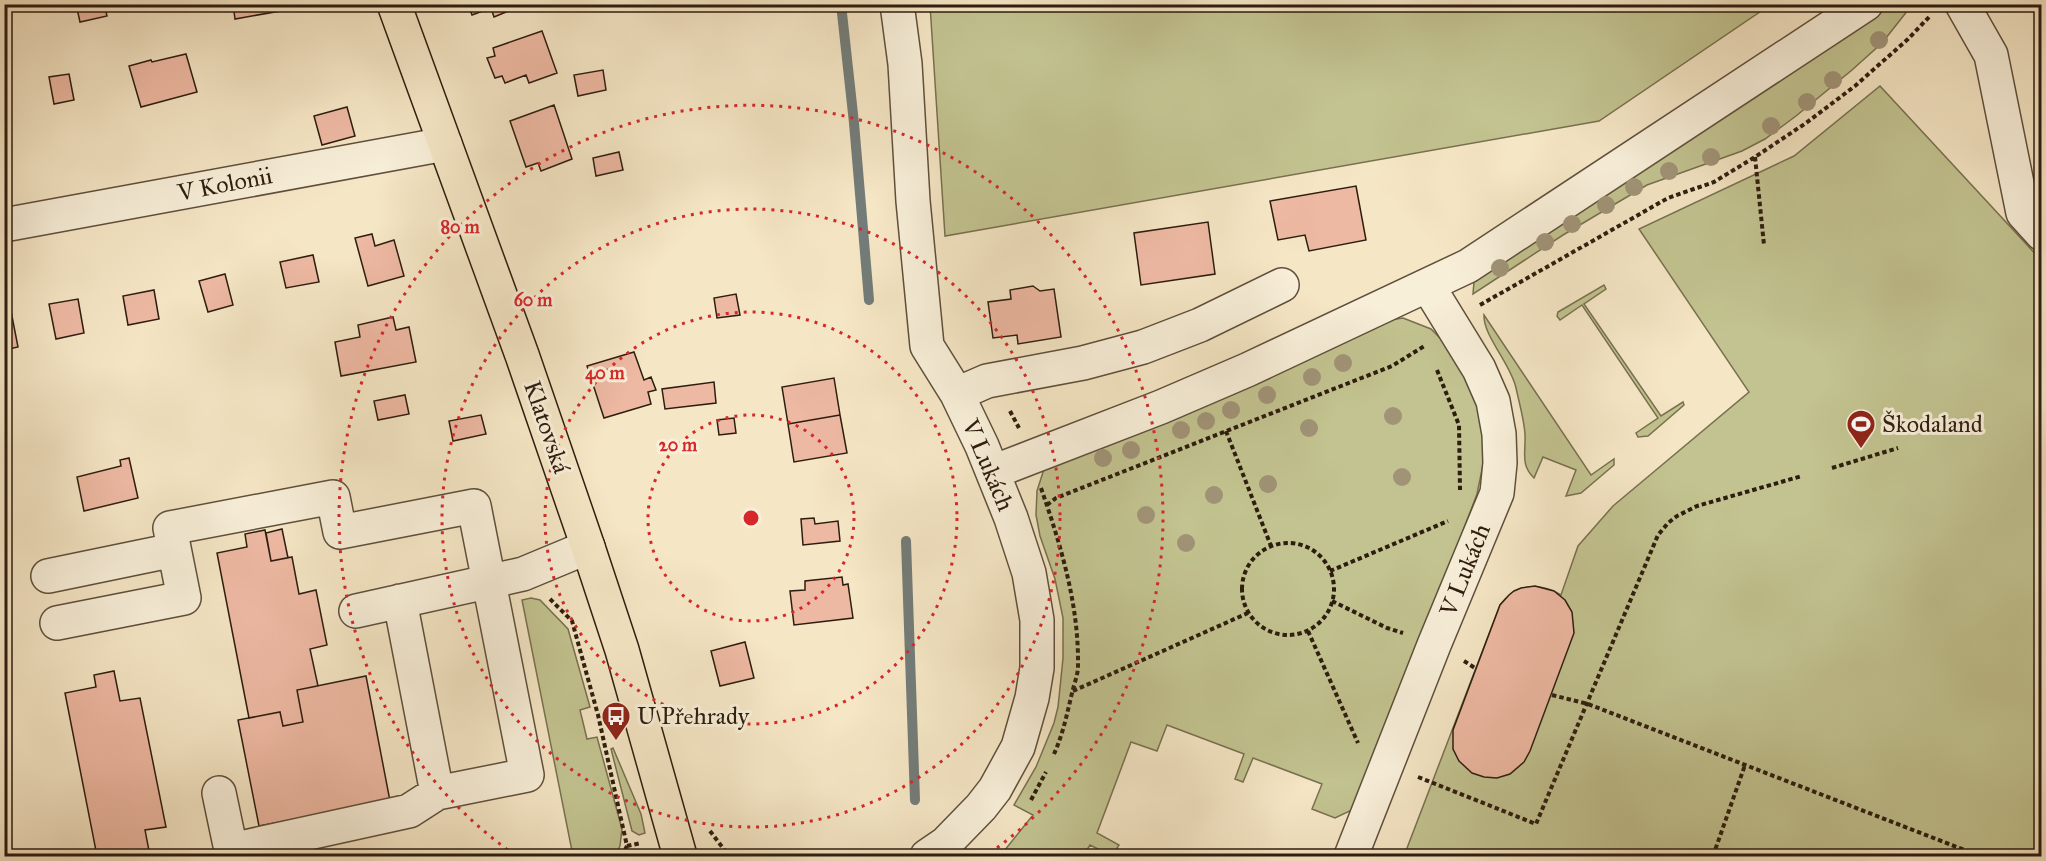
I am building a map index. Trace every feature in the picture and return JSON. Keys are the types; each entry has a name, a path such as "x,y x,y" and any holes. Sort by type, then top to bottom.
{"main road":[{"name":"Klatovská","path":"394,4 522,355 588,547 622,650 680,856"}],"street":[{"name":"V Lukách","path":"897,4 905,64 913,201 927,346 957,394 993,472 1024,556 1035,597 1038,640 1037,668 1032,698 1018,747 995,789 965,826 927,856"},
{"path":"993,472 1236,375 1468,266 1866,4"},
{"path":"1947,9 1991,56 2023,213 2042,234"},
{"name":"V Kolonii","path":"4,225 445,144"},
{"name":"V Lukách","path":"957,394 987,381 1083,363 1143,347 1200,325 1281,285"},
{"name":"V Lukách","path":"1351,856 1497,493 1500,463 1499,434 1493,401 1479,369 1428,286"},
{"path":"57,623 184,598 170,528 333,497 340,532 474,506 527,776 437,793 409,811 231,850 219,793"},
{"path":"356,611 523,574 588,547"},
{"path":"48,576 174,550"},
{"path":"400,602 437,793"}],"path":[{"path":"1047,505 1056,498 1392,366 1426,345 1478,307 1668,198 1714,182 1755,158 1855,86 1908,39 1947,9"},
{"path":"1755,158 1764,245"},
{"path":"1426,345 1430,355"},
{"path":"1435,366 1459,425 1460,491"},
{"path":"1226,431 1271,546"},
{"path":"1832,468 1898,448"},
{"path":"1412,774 1536,824 1659,535 1668,523 1696,506 1802,476"},
{"path":"1444,531 1452,511"},
{"path":"1330,571 1448,521"},
{"path":"1285,543 1312,550 1323,559 1330,571 1334,586 1332,601 1327,613 1308,631 1295,635 1281,635 1268,631 1248,613 1243,601 1244,574 1250,562 1271,546 1285,543"},
{"path":"523,574 572,621 598,716 627,846 622,856"},
{"path":"1073,691 1248,613"},
{"path":"1308,631 1360,747"},
{"path":"1552,695 1588,704 1980,856"},
{"path":"1713,856 1745,765"}],"green space":[{"path":"930,4 1770,5 1599,121 945,236"},
{"path":"1892,5 1912,5 1882,43 1796,116 1765,139 1742,151 1647,185 1563,235 1473,294 1474,282 1483,266 1665,154"},
{"name":"Škodaland","path":"1880,86 2041,260 2041,856 1404,856 1500,605 1513,593 1528,587 1544,588 1561,595 1578,546 1613,506 1749,392 1639,229 1794,156"},
{"path":"1604,285 1606,289 1584,304 1661,416 1683,402 1684,405 1648,436 1638,437 1636,433 1658,418 1582,305 1560,320 1557,316 1558,312"},
{"path":"1484,315 1591,475 1614,459 1614,465 1581,493 1566,496 1576,470 1543,457 1534,478 1527,468 1523,417 1516,388 1509,369 1488,332"},
{"path":"1403,318 1431,329 1445,343 1477,398 1482,423 1484,460 1477,494 1431,616 1352,810 1335,818 1312,809 1322,784 1253,758 1243,782 1235,779 1244,754 1167,725 1157,751 1131,742 1097,833 1119,845 1112,856 1090,845 1083,856 1000,856 1033,815 1014,805 1036,767 1058,707 1063,658 1063,618 1055,579 1040,536 1036,515 1037,491 1044,469 1390,320"},
{"path":"531,598 540,600 568,629 590,707 580,710 587,739 597,737 622,829 620,846 615,856 573,856 522,600"},
{"path":"613,748 641,814 645,833 639,835 632,831 611,749"}],"building":[{"path":"76,4 104,4 107,16 80,22"},
{"path":"233,4 297,4 297,8 235,19"},
{"path":"468,4 509,4 511,10 494,17 491,8 472,15"},
{"path":"542,31 557,73 529,83 526,75 505,83 502,76 495,78 487,58 495,56 493,48"},
{"path":"186,54 197,92 141,107 129,66"},
{"path":"603,70 606,90 578,96 574,75"},
{"path":"69,74 74,100 54,104 49,77"},
{"path":"554,105 572,159 541,171 538,163 526,167 510,121"},
{"path":"347,107 355,136 322,145 314,116"},
{"path":"619,152 623,170 596,176 593,158"},
{"path":"1356,186 1366,240 1309,251 1305,235 1278,240 1270,201"},
{"path":"1208,222 1215,274 1141,285 1134,233"},
{"path":"372,234 375,246 394,240 404,276 368,286 355,238"},
{"path":"313,255 319,282 286,288 280,262"},
{"path":"225,274 233,305 208,312 199,281"},
{"path":"1033,286 1040,291 1054,289 1061,337 1018,344 1017,335 993,338 988,302 1011,299 1010,290"},
{"path":"154,290 159,319 128,325 123,296"},
{"path":"736,294 740,315 717,318 714,298"},
{"path":"8,296 18,347 4,350 4,297"},
{"path":"78,299 84,333 56,339 49,304"},
{"path":"393,317 396,330 409,327 416,362 341,376 335,342 360,337 358,325"},
{"path":"634,352 644,380 651,377 656,390 648,392 651,404 604,418 587,366"},
{"path":"834,378 840,415 788,424 782,387"},
{"path":"714,382 716,403 665,409 662,389"},
{"path":"405,395 409,414 378,420 374,401"},
{"path":"481,415 486,434 453,441 449,421"},
{"path":"840,415 847,453 794,462 788,424"},
{"path":"734,418 736,433 719,435 717,420"},
{"path":"129,458 138,498 84,511 77,477 121,466 120,460"},
{"path":"814,518 815,524 838,521 840,541 803,545 801,519"},
{"path":"282,529 288,558 271,561 266,533"},
{"path":"265,530 271,561 292,557 299,594 316,590 327,645 310,649 318,686 297,690 303,722 283,726 280,712 249,718 217,553 247,547 245,534"},
{"path":"842,577 843,585 848,584 853,618 794,625 790,591 805,590 805,581"},
{"path":"1535,586 1554,591 1565,600 1572,612 1574,633 1524,762 1510,774 1497,778 1484,777 1472,773 1459,761 1453,749 1453,730 1500,605 1514,591"},
{"path":"745,642 754,678 720,686 711,651"},
{"path":"114,671 120,701 140,698 166,827 145,830 150,856 129,856 128,853 97,856 65,693 96,687 94,675"},
{"path":"366,676 390,801 259,826 238,720 280,712 283,726 303,722 297,690"}],"waterway":[{"path":"841,4 869,300"},
{"path":"906,541 915,800"}],"place":[{"name":"Škodaland","path":"1861,450"},
{"name":"U Přehrady","path":"616,742"}]}
